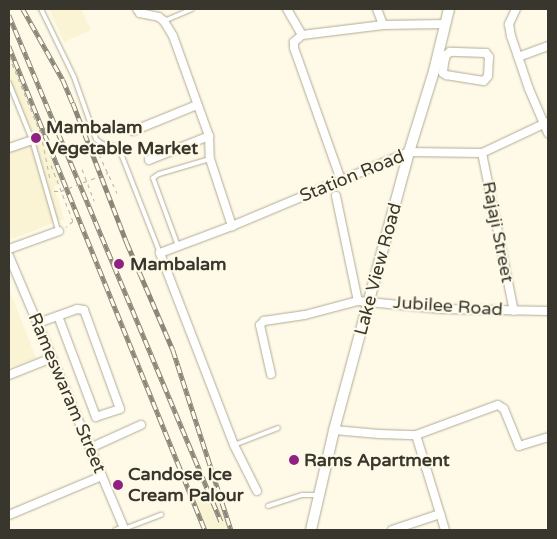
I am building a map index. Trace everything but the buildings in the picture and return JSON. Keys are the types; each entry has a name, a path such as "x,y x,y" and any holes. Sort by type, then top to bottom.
{"street":[{"path":"137,9 140,13 159,17 164,21 173,36 209,136 210,158 232,226"},
{"path":"287,9 302,35"},
{"path":"377,9 383,25"},
{"name":"Lake View Road","path":"310,530 334,430 409,152 438,72 449,9"},
{"path":"516,9 509,24 529,90 546,123 548,133"},
{"path":"340,177 294,48 297,38 302,35 383,25 445,24"},
{"path":"518,57 548,46"},
{"path":"438,72 484,81 488,76 489,57 486,54 450,52 440,62"},
{"path":"133,131 197,105"},
{"name":"Station Road","path":"160,253 232,226 409,152 482,153 546,123"},
{"path":"149,160 209,136"},
{"path":"9,148 32,140"},
{"name":"Rajaji Street","path":"482,153 514,311"},
{"path":"336,196 358,301"},
{"path":"9,249 58,231"},
{"path":"160,253 234,445 257,491"},
{"name":"Rameswaram Street","path":"9,256 124,529"},
{"name":"Jubilee Road","path":"271,374 261,322 305,315 358,301 370,300 442,309 548,311"},
{"path":"38,324 58,316 80,309 85,312 120,409 96,418 58,316"},
{"path":"9,375 52,358"},
{"path":"334,430 379,434 416,434 500,406 504,409 519,446 548,437"},
{"path":"90,448 140,426"},
{"path":"416,434 445,530"},
{"path":"9,515 102,476"},
{"path":"392,530 440,514"}],"lane":[{"path":"41,9 74,77 96,139 102,144 114,146 120,151 160,253"},
{"path":"164,21 192,9"},
{"path":"9,83 32,140 58,231"},
{"path":"178,246 153,178 158,174 210,158"},
{"path":"234,445 278,428"},
{"path":"268,506 302,495 319,495"},
{"path":"115,530 124,529 161,515"}],"path":[{"path":"9,56 40,134 50,181"},
{"path":"99,154 117,193"},
{"path":"51,165 73,222 58,231"},
{"path":"82,169 94,202"},
{"path":"50,187 53,191 60,191 108,173"},
{"path":"68,189 77,210"}],"shaded area":[{"path":"49,9 81,9 91,30 64,42"},
{"path":"9,54 61,183 54,186 64,219 9,240 9,151 32,143 9,87"},
{"path":"9,289 36,358 9,368"},
{"path":"216,493 231,530 204,530 192,501"}],"railway":[{"path":"23,9 63,80 127,243 173,350 231,530"},
{"path":"9,15 221,521"},
{"path":"9,46 205,530"}],"place":[{"name":"Mambalam Vegetable Market","path":"36,138"},
{"name":"Mambalam","path":"119,264"},
{"name":"Rams Apartment","path":"294,460"},
{"name":"Candose Ice Cream Palour","path":"118,485"}]}
